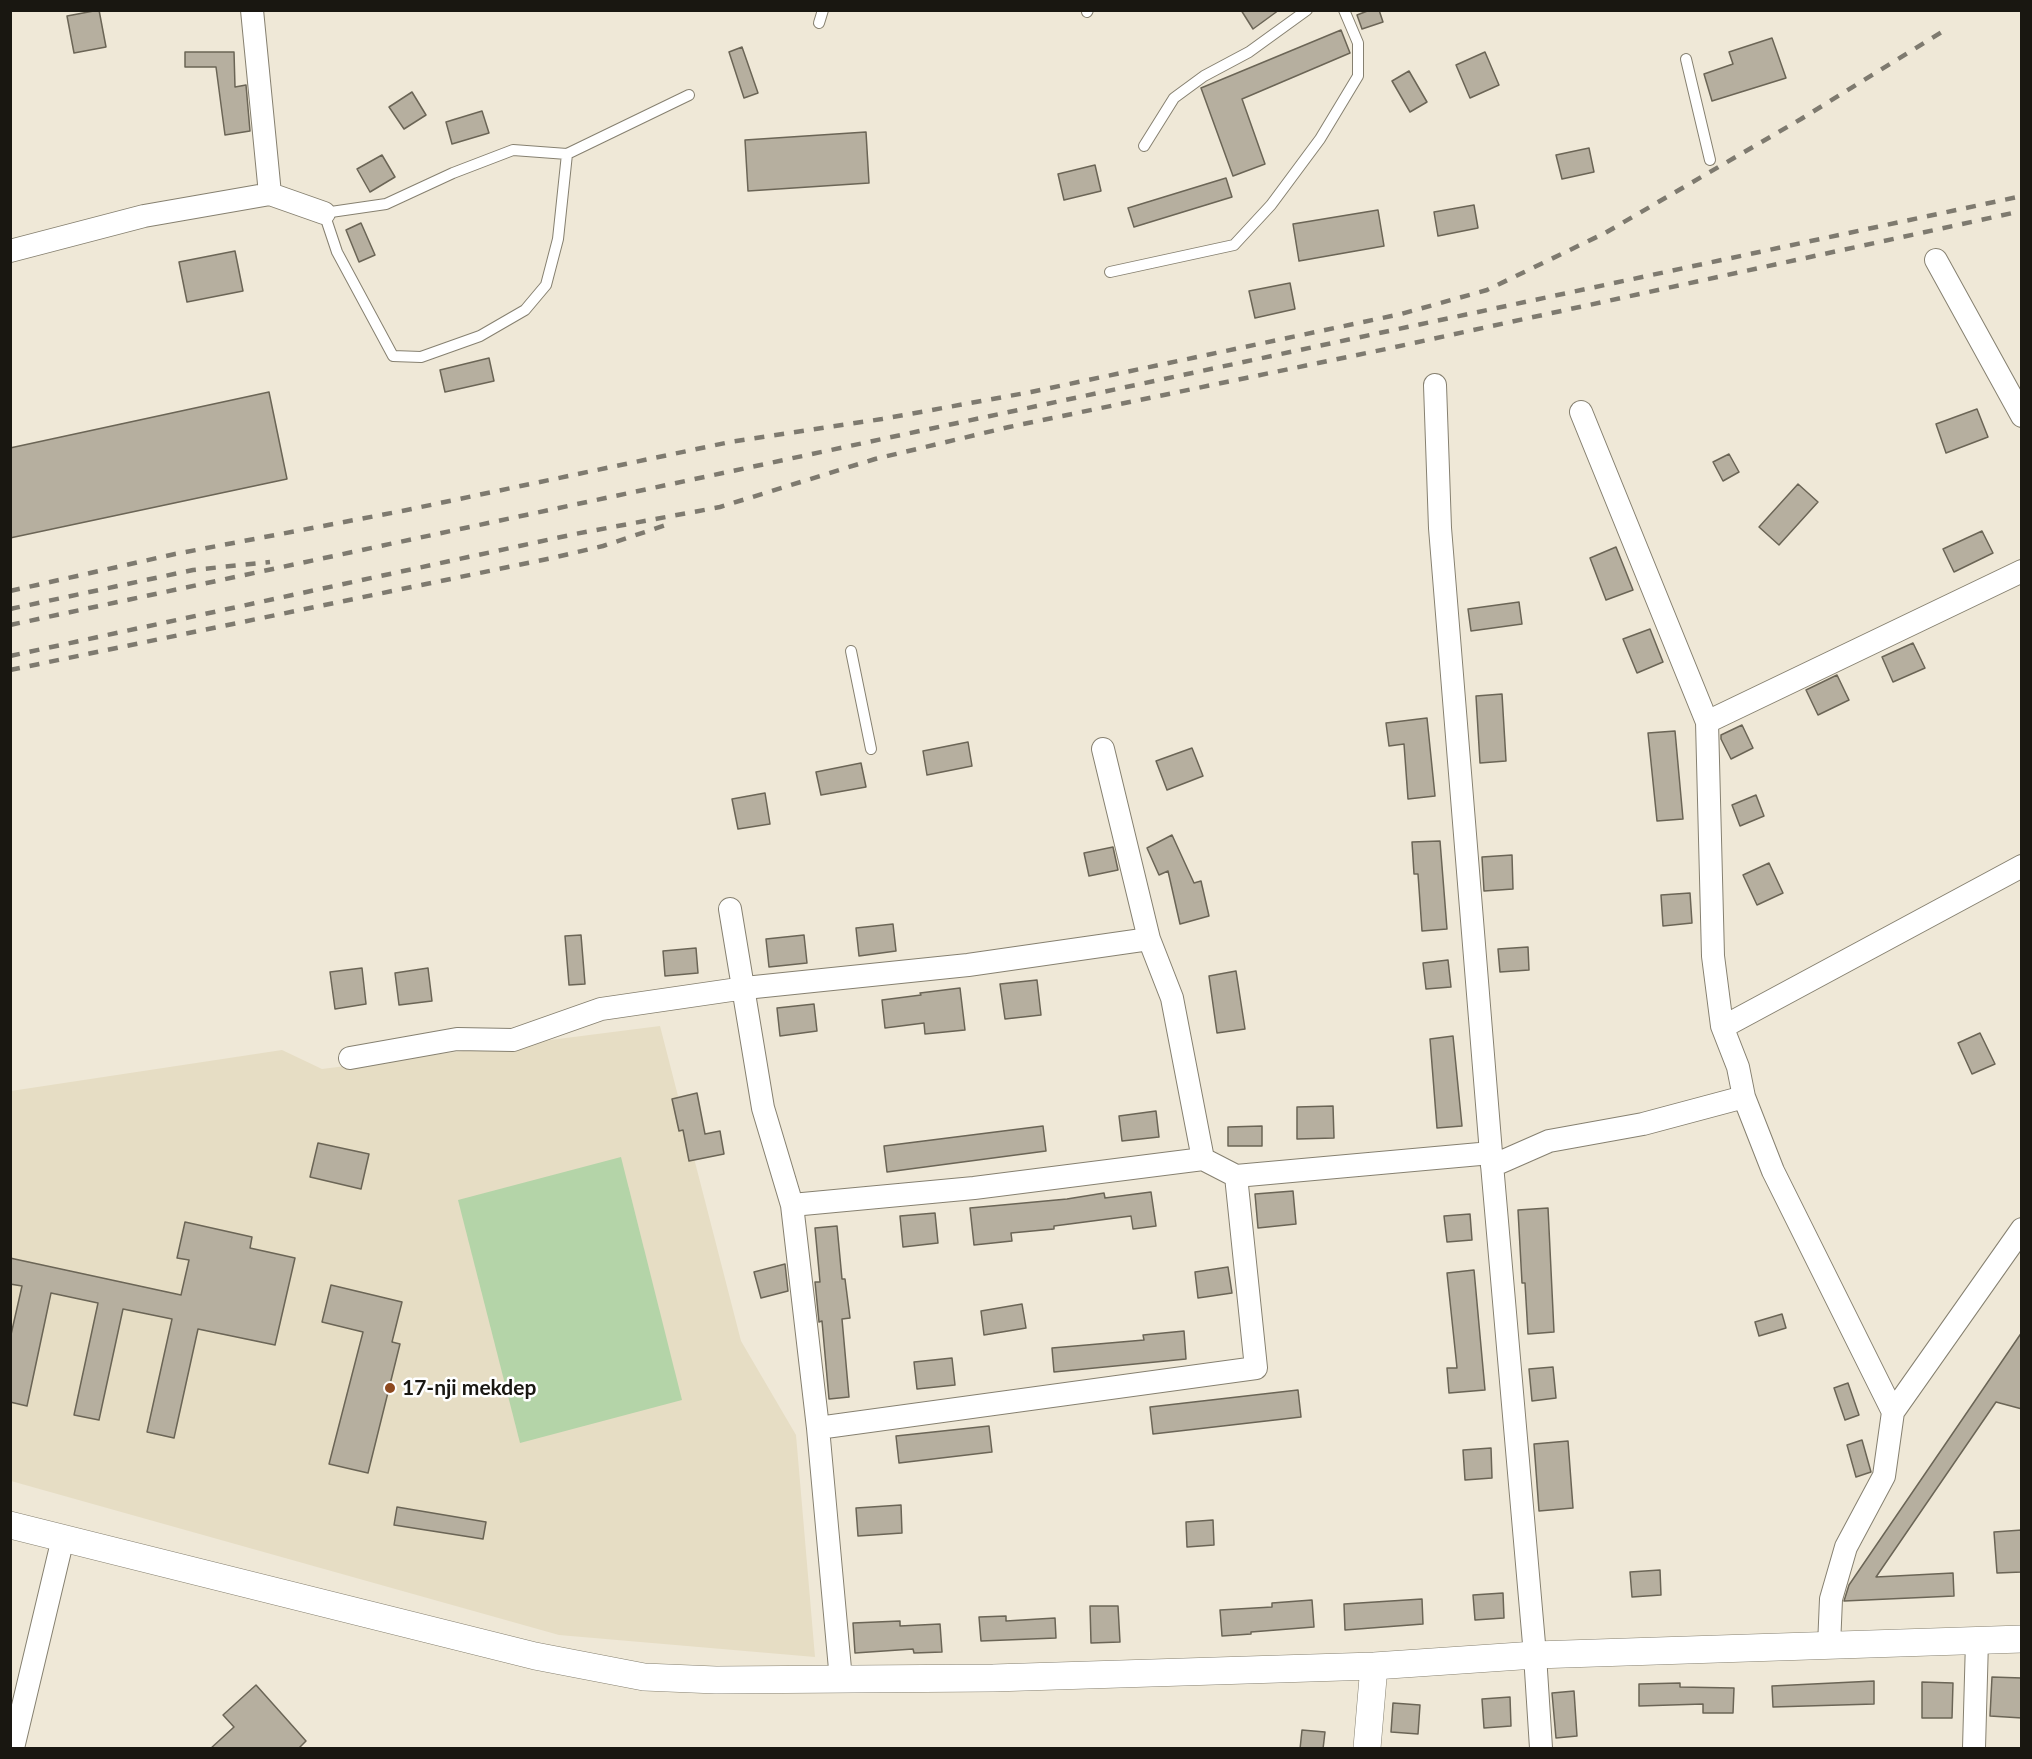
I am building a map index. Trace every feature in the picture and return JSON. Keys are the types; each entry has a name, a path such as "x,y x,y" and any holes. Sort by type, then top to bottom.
{"street":[{"path":"252,10 270,194"},
{"path":"10,251 144,216 270,194 324,213"},
{"path":"1936,260 2022,416"},
{"path":"1434,385 1440,528 1491,1159 1536,1655 1541,1749"},
{"path":"1581,412 1707,722 1713,956 1723,1027 1738,1067 1744,1097 1773,1172 1893,1412"},
{"path":"1707,722 2022,571"},
{"path":"1104,749 1149,939 1172,998 1203,1159"},
{"path":"1723,1027 2022,866"},
{"path":"730,909 763,1108 792,1205 818,1428 841,1680"},
{"path":"350,1058 457,1039 513,1040 601,1009 744,988 968,965 1149,939"},
{"path":"792,1205 974,1188 1203,1159 1236,1176 1491,1159 1549,1141 1643,1124 1744,1097"},
{"path":"818,1428 1256,1368 1236,1176"},
{"path":"1829,1646 1831,1599 1846,1547 1884,1476 1893,1412 2022,1229"},
{"path":"10,1526 535,1656 644,1677 716,1680 993,1678 1374,1666 1536,1655 2022,1639"},
{"path":"13,1749 63,1538"},
{"path":"1974,1749 1977,1641"},
{"path":"1367,1749 1374,1666"}],"lane":[{"path":"819,23 823,10"},
{"path":"1144,146 1174,98 1204,76 1249,52 1307,10"},
{"path":"1110,272 1234,245 1271,205 1320,139 1358,76 1358,43 1344,10"},
{"path":"1686,59 1710,160"},
{"path":"567,154 558,239 546,285 525,310 480,336 421,357 393,356 337,252 324,213 386,204 453,173 513,150 567,154 689,95"},
{"path":"851,651 871,749"}],"shaded area":[{"name":"17-nji mekdep","path":"660,1026 741,1341 796,1435 815,1657 559,1635 11,1481 11,1091 282,1050 322,1069"}],"green space":[{"path":"621,1157 682,1400 520,1443 458,1200"}],"building":[{"path":"99,10 106,47 74,53 67,16"},
{"path":"1241,10 1279,10 1253,29"},
{"path":"1370,10 1379,10 1383,22 1362,29 1357,15"},
{"path":"1341,30 1350,53 1242,99 1265,164 1233,176 1201,88"},
{"path":"1772,38 1786,78 1712,101 1704,74 1733,64 1729,52"},
{"path":"742,47 758,93 744,98 729,52"},
{"path":"185,52 234,52 235,87 246,85 250,131 225,135 216,67 185,67"},
{"path":"1485,52 1499,85 1470,98 1456,65"},
{"path":"1409,71 1427,102 1410,112 1392,81"},
{"path":"412,92 426,115 404,129 389,107"},
{"path":"482,111 489,133 452,144 446,122"},
{"path":"866,132 869,183 748,191 745,140"},
{"path":"1589,148 1594,172 1562,179 1556,155"},
{"path":"382,155 395,177 370,192 357,169"},
{"path":"1095,165 1101,191 1064,200 1058,174"},
{"path":"1226,178 1232,197 1134,227 1128,208"},
{"path":"1474,205 1478,228 1438,236 1434,212"},
{"path":"1378,210 1384,246 1299,261 1293,224"},
{"path":"361,223 375,255 359,262 346,230"},
{"path":"235,251 243,291 187,302 179,262"},
{"path":"1290,283 1295,309 1255,318 1249,291"},
{"path":"489,358 494,381 445,392 440,370"},
{"path":"269,392 287,479 10,538 10,448"},
{"path":"1977,409 1988,437 1946,453 1936,424"},
{"path":"1729,454 1739,472 1723,481 1713,462"},
{"path":"1798,484 1818,502 1779,545 1759,527"},
{"path":"1982,531 1993,553 1954,572 1943,549"},
{"path":"1616,547 1633,590 1606,600 1590,558"},
{"path":"1519,602 1522,624 1471,631 1468,609"},
{"path":"1650,629 1663,662 1637,673 1623,639"},
{"path":"1913,643 1925,668 1893,682 1882,657"},
{"path":"1837,675 1849,700 1818,715 1806,690"},
{"path":"1502,694 1506,761 1480,763 1476,696"},
{"path":"1427,718 1435,796 1408,799 1404,744 1389,746 1386,723"},
{"path":"1742,725 1753,748 1731,759 1721,735"},
{"path":"1675,731 1683,819 1657,821 1648,733"},
{"path":"968,742 972,766 927,775 923,751"},
{"path":"1192,748 1203,776 1167,790 1156,761"},
{"path":"861,763 866,787 821,795 816,772"},
{"path":"765,793 770,824 738,829 732,799"},
{"path":"1756,795 1764,816 1740,826 1732,805"},
{"path":"1172,835 1194,883 1201,881 1209,916 1180,924 1168,871 1159,875 1147,848"},
{"path":"1440,841 1447,929 1422,931 1418,874 1414,874 1412,842"},
{"path":"1113,847 1118,870 1089,876 1084,853"},
{"path":"1512,855 1513,889 1484,891 1482,857"},
{"path":"1769,863 1783,893 1757,905 1743,875"},
{"path":"1690,893 1692,923 1663,926 1661,895"},
{"path":"893,924 896,951 859,956 856,928"},
{"path":"581,935 585,984 569,985 565,936"},
{"path":"804,935 807,963 769,967 766,939"},
{"path":"1528,947 1529,970 1500,972 1498,949"},
{"path":"696,948 698,973 665,976 663,951"},
{"path":"1448,960 1451,987 1426,989 1423,963"},
{"path":"362,968 366,1004 335,1009 330,972"},
{"path":"428,968 432,1001 399,1005 395,973"},
{"path":"1236,971 1245,1029 1217,1033 1209,976"},
{"path":"1037,980 1041,1015 1005,1019 1000,984"},
{"path":"960,988 965,1030 925,1034 924,1023 885,1028 882,1000"},
{"path":"814,1004 817,1031 780,1036 777,1008"},
{"path":"1980,1033 1995,1064 1972,1074 1958,1043"},
{"path":"1453,1036 1462,1126 1437,1128 1430,1039"},
{"path":"697,1093 705,1134 720,1131 724,1154 689,1161 683,1130 679,1131 672,1099"},
{"path":"1333,1106 1334,1138 1297,1139 1297,1107"},
{"path":"1156,1111 1159,1137 1122,1141 1119,1116"},
{"path":"1043,1126 1046,1151 887,1172 884,1146"},
{"path":"1262,1126 1262,1146 1228,1146 1228,1127"},
{"path":"318,1143 369,1154 361,1189 310,1177"},
{"path":"1293,1191 1296,1224 1258,1228 1255,1194"},
{"path":"1151,1192 1156,1226 1133,1229 1131,1216 1054,1226 1054,1229 1011,1233 1012,1241 974,1245 970,1208 1067,1199 1104,1193 1105,1198"},
{"path":"1548,1208 1554,1332 1528,1334 1525,1283 1522,1283 1518,1210"},
{"path":"935,1213 938,1243 903,1247 900,1216"},
{"path":"1470,1214 1472,1240 1447,1242 1444,1216"},
{"path":"185,1222 252,1237 250,1248 295,1258 275,1345 198,1329 174,1438 147,1432 172,1319 123,1309 99,1420 74,1415 98,1303 51,1293 27,1406 10,1402 10,1339 22,1286 10,1284 10,1258 181,1295 189,1260 177,1258"},
{"path":"837,1226 842,1279 845,1279 850,1318 842,1319 849,1397 829,1399 822,1321 819,1322 815,1282 820,1282 815,1228"},
{"path":"785,1264 788,1291 761,1298 754,1272"},
{"path":"1228,1267 1232,1293 1198,1298 1195,1272"},
{"path":"1474,1270 1485,1390 1449,1393 1447,1368 1457,1368 1447,1273"},
{"path":"331,1285 402,1302 392,1342 400,1344 368,1473 329,1464 363,1332 322,1322"},
{"path":"1022,1304 1026,1328 984,1335 981,1311"},
{"path":"1782,1314 1786,1328 1759,1336 1755,1322"},
{"path":"1184,1331 1186,1359 1054,1372 1052,1348 1144,1340 1143,1335"},
{"path":"2022,1332 2022,1409 1996,1402 1876,1577 1953,1573 1954,1596 1844,1601 1849,1585"},
{"path":"952,1358 955,1385 917,1389 914,1362"},
{"path":"1553,1367 1556,1398 1532,1401 1529,1369"},
{"path":"1848,1383 1859,1415 1845,1420 1834,1388"},
{"path":"1298,1390 1301,1417 1153,1434 1150,1407"},
{"path":"989,1426 992,1452 899,1463 896,1436"},
{"path":"1862,1440 1871,1472 1856,1477 1847,1445"},
{"path":"1568,1441 1573,1508 1539,1511 1534,1444"},
{"path":"1491,1448 1492,1478 1465,1480 1463,1450"},
{"path":"901,1505 902,1533 858,1536 856,1508"},
{"path":"397,1507 486,1522 483,1539 394,1525"},
{"path":"1213,1520 1214,1545 1187,1547 1186,1522"},
{"path":"2022,1530 2022,1572 1997,1573 1994,1532"},
{"path":"1660,1570 1661,1595 1632,1597 1630,1572"},
{"path":"1503,1593 1504,1618 1475,1620 1473,1595"},
{"path":"1422,1599 1423,1624 1345,1630 1344,1604"},
{"path":"1312,1600 1314,1627 1222,1636 1220,1610 1272,1607 1272,1603"},
{"path":"1090,1606 1118,1606 1120,1642 1091,1643"},
{"path":"1006,1616 1006,1621 1055,1618 1056,1638 981,1641 979,1617"},
{"path":"900,1621 900,1626 940,1624 942,1652 914,1653 913,1649 855,1653 853,1623"},
{"path":"1992,1677 2022,1678 2022,1718 1990,1716"},
{"path":"1874,1681 1874,1704 1773,1707 1772,1686"},
{"path":"1922,1682 1953,1683 1952,1718 1922,1718"},
{"path":"1680,1683 1680,1687 1734,1688 1733,1713 1703,1713 1703,1704 1639,1706 1639,1684"},
{"path":"256,1685 306,1741 298,1749 210,1749 234,1727 223,1715"},
{"path":"1574,1691 1577,1736 1556,1738 1552,1693"},
{"path":"1510,1697 1511,1726 1484,1728 1482,1699"},
{"path":"1393,1703 1420,1705 1418,1734 1391,1732"},
{"path":"1302,1730 1325,1732 1323,1749 1300,1749"}],"railway":[{"path":"10,591 175,554 402,511 730,442 882,419 1031,392 1401,314 1487,290 1605,233 1801,119 1945,30"},
{"path":"10,625 2022,196"},
{"path":"10,656 575,534 720,507 875,459 1009,427 1386,349 2022,211"},
{"path":"10,670 552,558 603,546 672,523"},
{"path":"10,609 193,570 270,562"}],"place":[{"name":"17-nji mekdep","path":"390,1388"}]}
